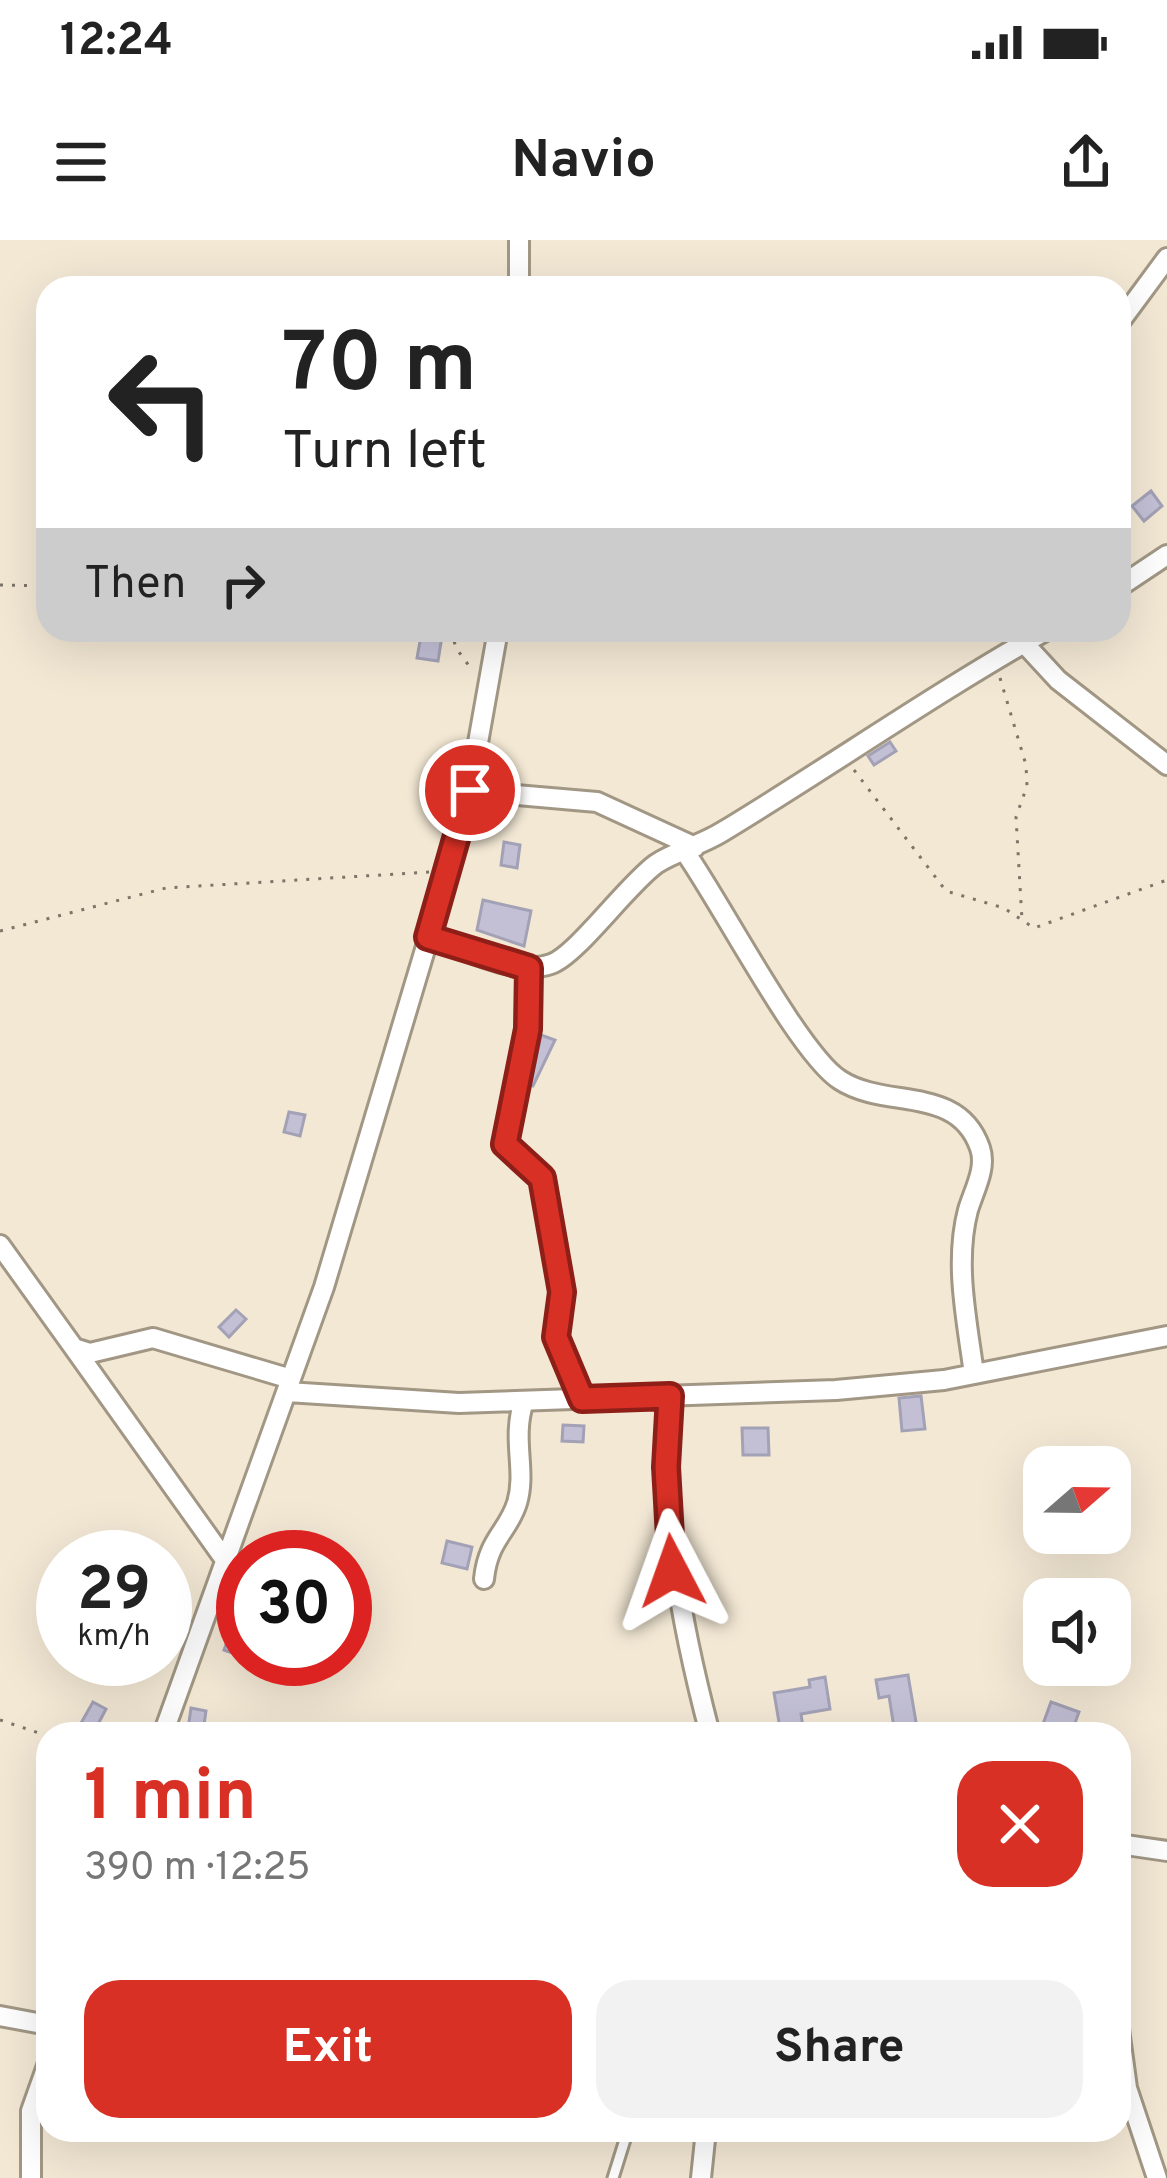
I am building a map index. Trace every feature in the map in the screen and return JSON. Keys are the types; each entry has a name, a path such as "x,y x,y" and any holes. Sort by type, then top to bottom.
{"street":[{"path":"518,276 519,240"},
{"path":"1131,307 1167,258"},
{"path":"1131,581 1164,563"},
{"path":"240,1530 448,872 470,790 496,642"},
{"path":"428,937 529,968 564,957 616,898 667,857 690,849 994,659 1012,642"},
{"path":"1021,642 1167,765"},
{"path":"470,790 596,802 690,849 832,1074 875,1094 922,1099 963,1118 973,1133 982,1166 961,1247 974,1374"},
{"path":"529,968 528,1029 505,1144 542,1178 562,1292 556,1337 582,1399"},
{"path":"0,1244 216,1547"},
{"path":"74,1348 90,1353 153,1338 289,1386 459,1403 836,1390 974,1374 1167,1336"},
{"path":"670,1396 666,1467 672,1571 707,1722"},
{"path":"484,1580 490,1546 518,1497 515,1433 524,1401"},
{"path":"169,1722 216,1596"},
{"path":"1131,1846 1167,1851"},
{"path":"0,2016 36,2023"},
{"path":"31,2178 31,2111 36,2097"},
{"path":"1131,2100 1157,2178"},
{"path":"701,2178 705,2142"}],"lane":[{"path":"613,2178 624,2142"}],"path":[{"path":"0,585 36,586"},
{"path":"457,642 465,664 489,686"},
{"path":"994,659 1026,765 1027,785 1016,817 1022,922"},
{"path":"842,754 946,891 1004,908 1022,922 1047,928 1167,880"},
{"path":"0,932 166,888 366,872 448,872"},
{"path":"0,1720 36,1732"}],"building":[{"path":"1151,491 1162,506 1144,521 1132,506"},
{"path":"420,642 441,642 438,661 417,658"},
{"path":"890,742 896,751 874,765 868,756"},
{"path":"504,842 520,845 517,868 501,865"},
{"path":"483,900 531,911 524,946 477,930"},
{"path":"541,1035 555,1040 533,1086 530,1085"},
{"path":"289,1112 305,1115 300,1136 284,1132"},
{"path":"236,1310 246,1319 229,1337 219,1327"},
{"path":"921,1396 925,1429 902,1431 899,1398"},
{"path":"563,1425 584,1426 583,1442 562,1441"},
{"path":"742,1428 768,1428 769,1455 743,1455"},
{"path":"447,1541 472,1547 467,1569 442,1563"},
{"path":"908,1675 916,1722 893,1722 889,1696 879,1698 876,1680"},
{"path":"825,1677 830,1709 801,1714 802,1722 779,1722 774,1693 810,1687 809,1680"},
{"path":"93,1702 106,1709 99,1722 82,1722"},
{"path":"1051,1702 1079,1712 1075,1722 1044,1722"},
{"path":"191,1708 206,1711 204,1722 189,1722"}],"route":[{"path":"470,790 428,937 529,968 528,1029 505,1144 508,1152 542,1178 562,1292 556,1337 582,1399 670,1396 666,1467 672,1571"}]}
